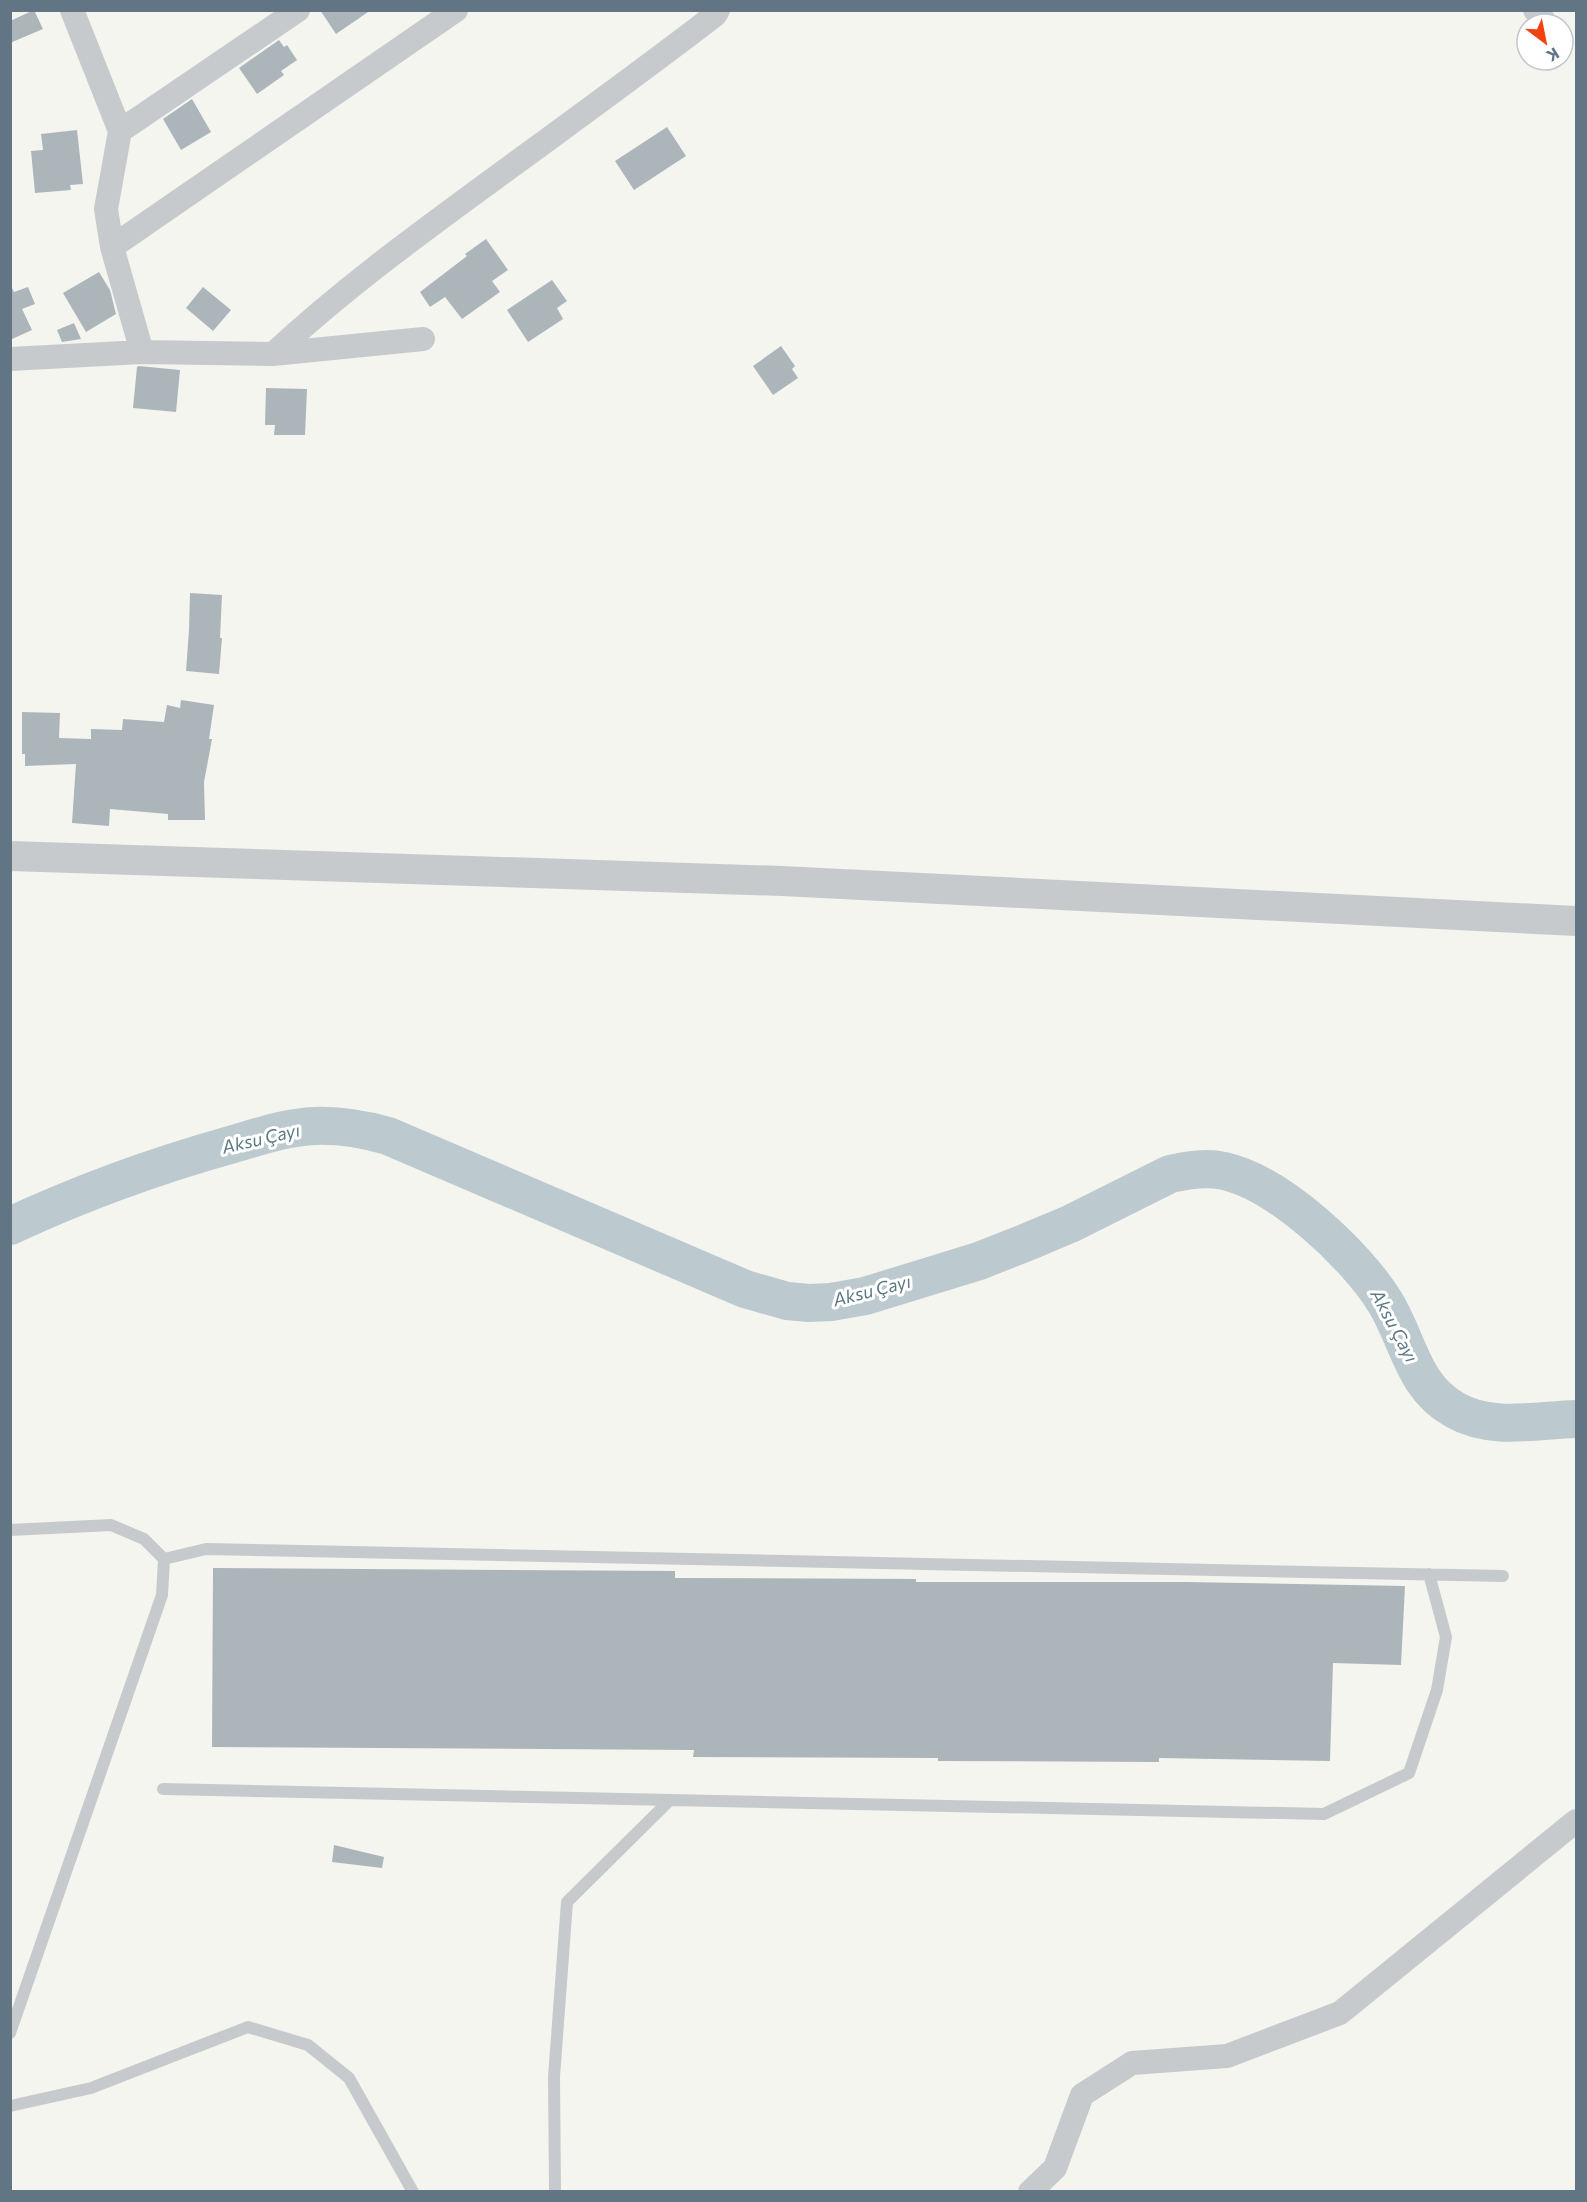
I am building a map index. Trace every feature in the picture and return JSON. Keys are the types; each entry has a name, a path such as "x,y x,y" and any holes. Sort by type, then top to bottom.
{"street":[{"path":"72,10 120,131 106,208 112,247 142,352"},
{"path":"120,131 298,10"},
{"path":"112,247 456,10"},
{"path":"273,354 320,311 376,265 663,55 715,15 718,10"},
{"path":"10,359 142,352 273,354 423,339"},
{"path":"10,856 782,881 1576,921"},
{"path":"1030,2192 1055,2168 1083,2095 1132,2063 1227,2056 1340,2013 1576,1821"}],"lane":[{"path":"10,1530 111,1525 144,1539 164,1559 162,1596 10,2033"},
{"path":"164,1559 206,1549 1503,1576"},
{"path":"163,1790 1324,1814 1409,1773 1437,1690 1446,1637 1429,1574"},
{"path":"555,2192 554,2077 567,1902 670,1800"},
{"path":"10,2106 92,2088 248,2027 308,2044 349,2078 413,2192"}],"building":[{"path":"34,10 43,29 10,43 10,21"},
{"path":"320,10 371,10 336,34"},
{"path":"279,40 284,47 287,45 297,60 281,71 284,75 257,94 239,68"},
{"path":"192,99 211,132 181,150 163,119"},
{"path":"667,127 686,156 634,190 615,161"},
{"path":"77,130 83,184 70,185 71,190 35,193 31,151 43,150 41,134"},
{"path":"486,239 508,270 492,281 500,292 462,319 445,297 430,307 420,292"},
{"path":"99,272 110,290 116,314 86,332 63,293"},
{"path":"552,280 567,301 557,308 563,319 528,342 507,310"},
{"path":"10,284 14,292 28,287 35,304 22,309 32,330 10,340"},
{"path":"203,287 231,310 213,331 186,308"},
{"path":"74,323 81,339 62,342 57,330"},
{"path":"781,346 795,366 792,369 798,378 773,395 753,366"},
{"path":"137,367 180,370 176,412 133,408"},
{"path":"266,388 307,389 305,435 274,435 275,425 265,425"},
{"path":"190,593 222,595 219,674 186,671"},
{"path":"181,700 214,705 209,739 212,739 204,782 205,820 168,820 168,814 110,809 109,826 72,823 76,764 25,766 25,754 22,754 22,712 60,713 59,738 91,739 91,729 122,730 123,719 164,722 167,705 180,708"},
{"path":"213,1568 675,1571 675,1578 1405,1586 1401,1665 1333,1663 1330,1761 1159,1758 1159,1762 938,1761 938,1758 693,1757 694,1750 212,1747"},
{"path":"334,1845 384,1857 382,1868 332,1862"}],"waterway":[{"name":"Aksu Çayı","path":"10,1226 91,1191 202,1153 293,1128 342,1127 388,1136 745,1289 787,1301 831,1302 865,1296 979,1261 1070,1224 1170,1174 1210,1169 1246,1178 1268,1190 1291,1205 1336,1243 1372,1283 1385,1302 1420,1376 1441,1400 1455,1410 1469,1416 1499,1422 1576,1419"}]}
